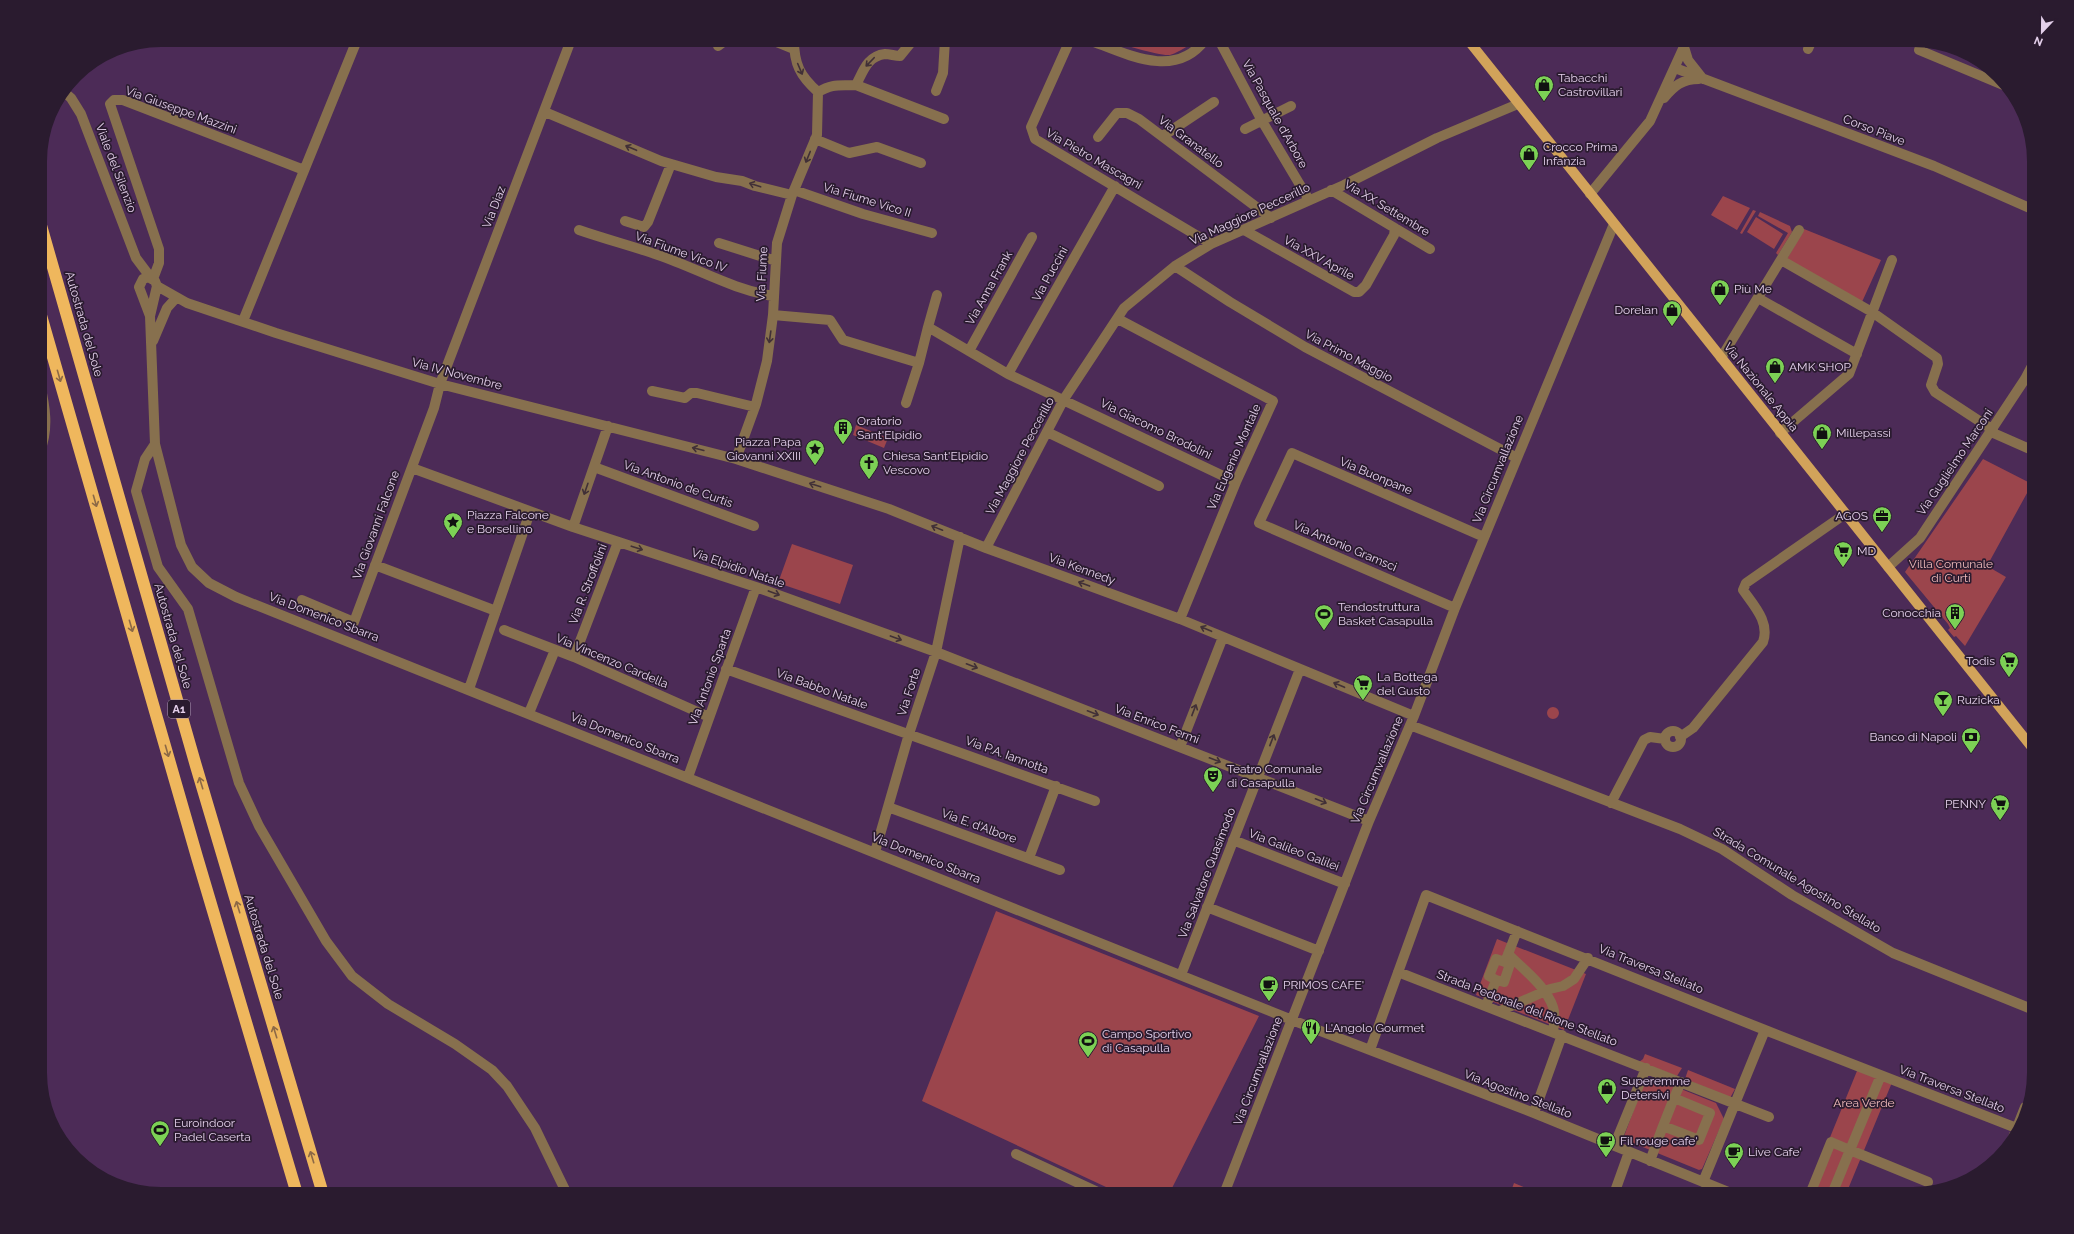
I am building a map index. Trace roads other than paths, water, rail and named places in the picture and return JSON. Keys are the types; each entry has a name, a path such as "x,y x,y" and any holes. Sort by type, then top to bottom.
{"highway":[{"name":"Autostrada del Sole","path":"47,246 196,766 321,1187"},
{"name":"A1","path":"47,336 295,1187"}],"main road":[{"name":"Via Nazionale Appia","path":"1473,47 2027,741"}],"street":[{"path":"243,321 354,47"},
{"name":"Via Diaz","path":"440,384 545,112 568,47"},
{"path":"794,47 794,56 804,80 818,92 834,85 856,85 944,119"},
{"path":"856,85 868,62 872,58 887,54 900,56 907,47"},
{"path":"936,91 943,73 944,47"},
{"name":"Via Pietro Mascagni","path":"1067,47 1031,127 1035,139 1211,244"},
{"path":"1108,47 1139,58 1167,63 1198,50 1200,47"},
{"name":"Via Pasquale d'Arbore","path":"1223,47 1262,121 1309,200"},
{"path":"1590,194 1650,121 1683,47"},
{"path":"1686,47 1688,60 1703,79"},
{"path":"1919,47 1918,50 1995,82"},
{"name":"Corso Piave","path":"1675,68 1934,166 2027,207"},
{"name":"Corso Piave","path":"1655,109 1678,83 1687,79 1703,79"},
{"name":"Via Fiume","path":"736,459 755,407 767,361 773,315 776,243 793,193 817,135 818,92"},
{"name":"Viale del Silenzio","path":"68,96 81,114 136,258 141,288"},
{"name":"Via Giuseppe Mazzini","path":"154,283 159,264 159,249 110,104 114,100 123,100 304,170"},
{"path":"1162,136 1214,102"},
{"name":"Via Maggiore Peccerillo","path":"986,548 1064,399 1124,308 1175,266 1211,244 1331,190 1437,138 1518,104"},
{"path":"1245,129 1291,106"},
{"name":"Via Fiume Vico II","path":"545,112 671,164 716,177 742,181 755,186 793,193 932,233"},
{"name":"Via Granatello","path":"1098,137 1117,113 1127,113 1139,119 1270,218"},
{"path":"815,140 849,153 877,148 921,163"},
{"path":"626,221 644,227 648,222 671,164"},
{"name":"Via Puccini","path":"1008,374 1115,186"},
{"name":"Via XX Settembre","path":"1331,190 1430,249"},
{"name":"Via Circumvallazione","path":"1227,1187 1369,821 1412,721 1455,608 1614,224"},
{"name":"Via XXV Aprile","path":"1244,230 1354,292 1360,292 1366,285 1394,235 1395,228"},
{"name":"Via Fiume Vico IV","path":"579,230 658,255 723,282 759,294 774,296"},
{"path":"1721,358 1799,230"},
{"name":"Via Anna Frank","path":"969,351 1032,237"},
{"path":"719,243 776,261"},
{"name":"Viale del Silenzio","path":"136,258 154,283"},
{"path":"1780,260 1872,312 1938,360 1931,385 1935,392 1992,431 2027,448"},
{"path":"1780,433 1849,374 1892,260"},
{"name":"Via Primo Maggio","path":"1175,266 1230,302 1305,347 1517,458"},
{"path":"144,278 154,283 150,294 141,288 144,278"},
{"name":"Via IV Novembre","path":"154,283 176,298 440,384 736,459"},
{"name":"Via Domenico Sbarra","path":"154,283 150,316 150,349 155,444 181,546 192,567 209,583 236,597 529,713 1292,1020"},
{"name":"Via Domenico Sbarra","path":"141,288 150,316"},
{"path":"906,403 919,363 937,294"},
{"path":"150,349 166,308 176,298"},
{"path":"1758,298 1856,354"},
{"path":"773,315 830,320 843,340 919,363"},
{"name":"Via Eugenio Montale","path":"1118,319 1273,401 1236,482 1180,618"},
{"path":"928,327 1008,374 1064,399"},
{"name":"Via Guglielmo Marconi","path":"1888,567 1920,538 1992,431 2027,375"},
{"name":"Via Giovanni Falcone","path":"302,600 354,622 434,408 440,384"},
{"path":"652,391 685,398 691,393 697,393 755,407"},
{"name":"Via Giacomo Brodolini","path":"1064,399 1236,482"},
{"path":"573,527 608,426"},
{"path":"1047,432 1159,486"},
{"path":"155,444 145,459 136,491 158,567 188,608 239,783 263,832 326,941 352,976 388,1004 456,1044 492,1070 507,1086 528,1117 564,1187"},
{"name":"Via Buonpane","path":"1275,487 1292,453 1484,537"},
{"name":"Via Kennedy","path":"736,459 889,509 986,548 1180,618 1300,669 1412,721"},
{"name":"Via Antonio de Curtis","path":"594,467 754,526"},
{"path":"412,468 530,512 469,689"},
{"name":"Via Antonio Gramsci","path":"1275,487 1259,523 1455,608"},
{"name":"Via Elpidio Natale","path":"530,512 756,587 936,652"},
{"path":"1611,803 1644,740 1650,737 1665,739 1667,744 1673,746 1680,742 1680,737 1693,728 1763,642 1765,630 1764,621 1744,590 1744,586 1845,514"},
{"name":"Via Forte","path":"875,852 909,734 936,652 960,537"},
{"name":"Via R. Stroffolini","path":"574,658 618,542"},
{"path":"375,566 496,611"},
{"name":"Via Antonio Sparta","path":"688,777 756,587"},
{"name":"Via Vincenzo Cardella","path":"504,630 574,658 709,717"},
{"path":"1180,747 1223,636"},
{"path":"529,713 555,650"},
{"name":"Via Enrico Fermi","path":"936,652 1369,821"},
{"name":"Via Babbo Natale","path":"726,669 909,734"},
{"name":"Via Salvatore Quasimodo","path":"1181,976 1300,669"},
{"name":"Strada Comunale Agostino Stellato","path":"1412,721 1611,803 1680,829 1722,849 1792,895 1893,953 2027,1007"},
{"name":"Via P.A. Iannotta","path":"909,734 1095,801"},
{"path":"1029,858 1056,786"},
{"name":"Via E. d'Albore","path":"888,807 1060,870"},
{"name":"Via Galileo Galilei","path":"1233,840 1345,884"},
{"name":"Via Traversa Stellato","path":"1370,1050 1426,895 1588,958 1765,1030 2014,1126"},
{"path":"1207,908 1319,951"},
{"path":"1506,958 1518,931"},
{"path":"1486,1006 1496,980 1504,982 1510,964 1506,958"},
{"path":"1506,958 1544,991 1553,1007 1558,1034 1534,1113"},
{"path":"1500,1011 1544,991 1563,986 1574,979 1588,958"},
{"name":"Strada Pedonale del Rione Stellato","path":"1398,972 1769,1117"},
{"name":"Via Agostino Stellato","path":"1292,1020 1534,1113 1716,1187"},
{"path":"1703,1182 1765,1030"},
{"path":"1617,1139 1646,1068"},
{"path":"1835,1187 1881,1075"},
{"path":"1650,1161 1681,1082"},
{"path":"1663,1126 1699,1140 1710,1113 1674,1098"},
{"path":"1813,1187 1831,1142 1928,1182"},
{"path":"1616,1187 1629,1152"},
{"path":"1016,1154 1087,1187"}],"place":[{"name":"Tabacchi Castrovillari","path":"1544,102"},
{"name":"Crocco Prima Infanzia","path":"1529,171"},
{"name":"Più Me","path":"1720,306"},
{"name":"Dorelan","path":"1672,327"},
{"name":"AMK SHOP","path":"1775,384"},
{"name":"Oratorio Sant'Elpidio","path":"843,445"},
{"name":"Millepassi","path":"1822,450"},
{"name":"Piazza Papa Giovanni XXIII","path":"815,466"},
{"name":"Chiesa Sant'Elpidio Vescovo","path":"869,480"},
{"name":"AGOS","path":"1882,533"},
{"name":"Piazza Falcone e Borsellino","path":"453,539"},
{"name":"MD","path":"1843,568"},
{"name":"Conocchia","path":"1955,630"},
{"name":"Tendostruttura Basket Casapulla","path":"1324,631"},
{"name":"Todis","path":"2009,678"},
{"name":"La Bottega del Gusto","path":"1363,701"},
{"name":"Ruzicka","path":"1943,717"},
{"name":"Banco di Napoli","path":"1971,754"},
{"name":"Teatro Comunale di Casapulla","path":"1213,793"},
{"name":"PENNY","path":"2000,821"},
{"name":"PRIMOS CAFE'","path":"1269,1002"},
{"name":"L'Angolo Gourmet","path":"1311,1045"},
{"name":"Campo Sportivo di Casapulla","path":"1088,1058"},
{"name":"Superemme Detersivi","path":"1607,1105"},
{"name":"Euroindoor Padel Caserta","path":"160,1147"},
{"name":"Fil rouge cafe'","path":"1606,1158"},
{"name":"Live Cafe'","path":"1734,1169"}],"park label":[{"name":"Villa Comunale di Curti","path":"1951,571"},
{"name":"Area Verde","path":"1864,1103"}]}
